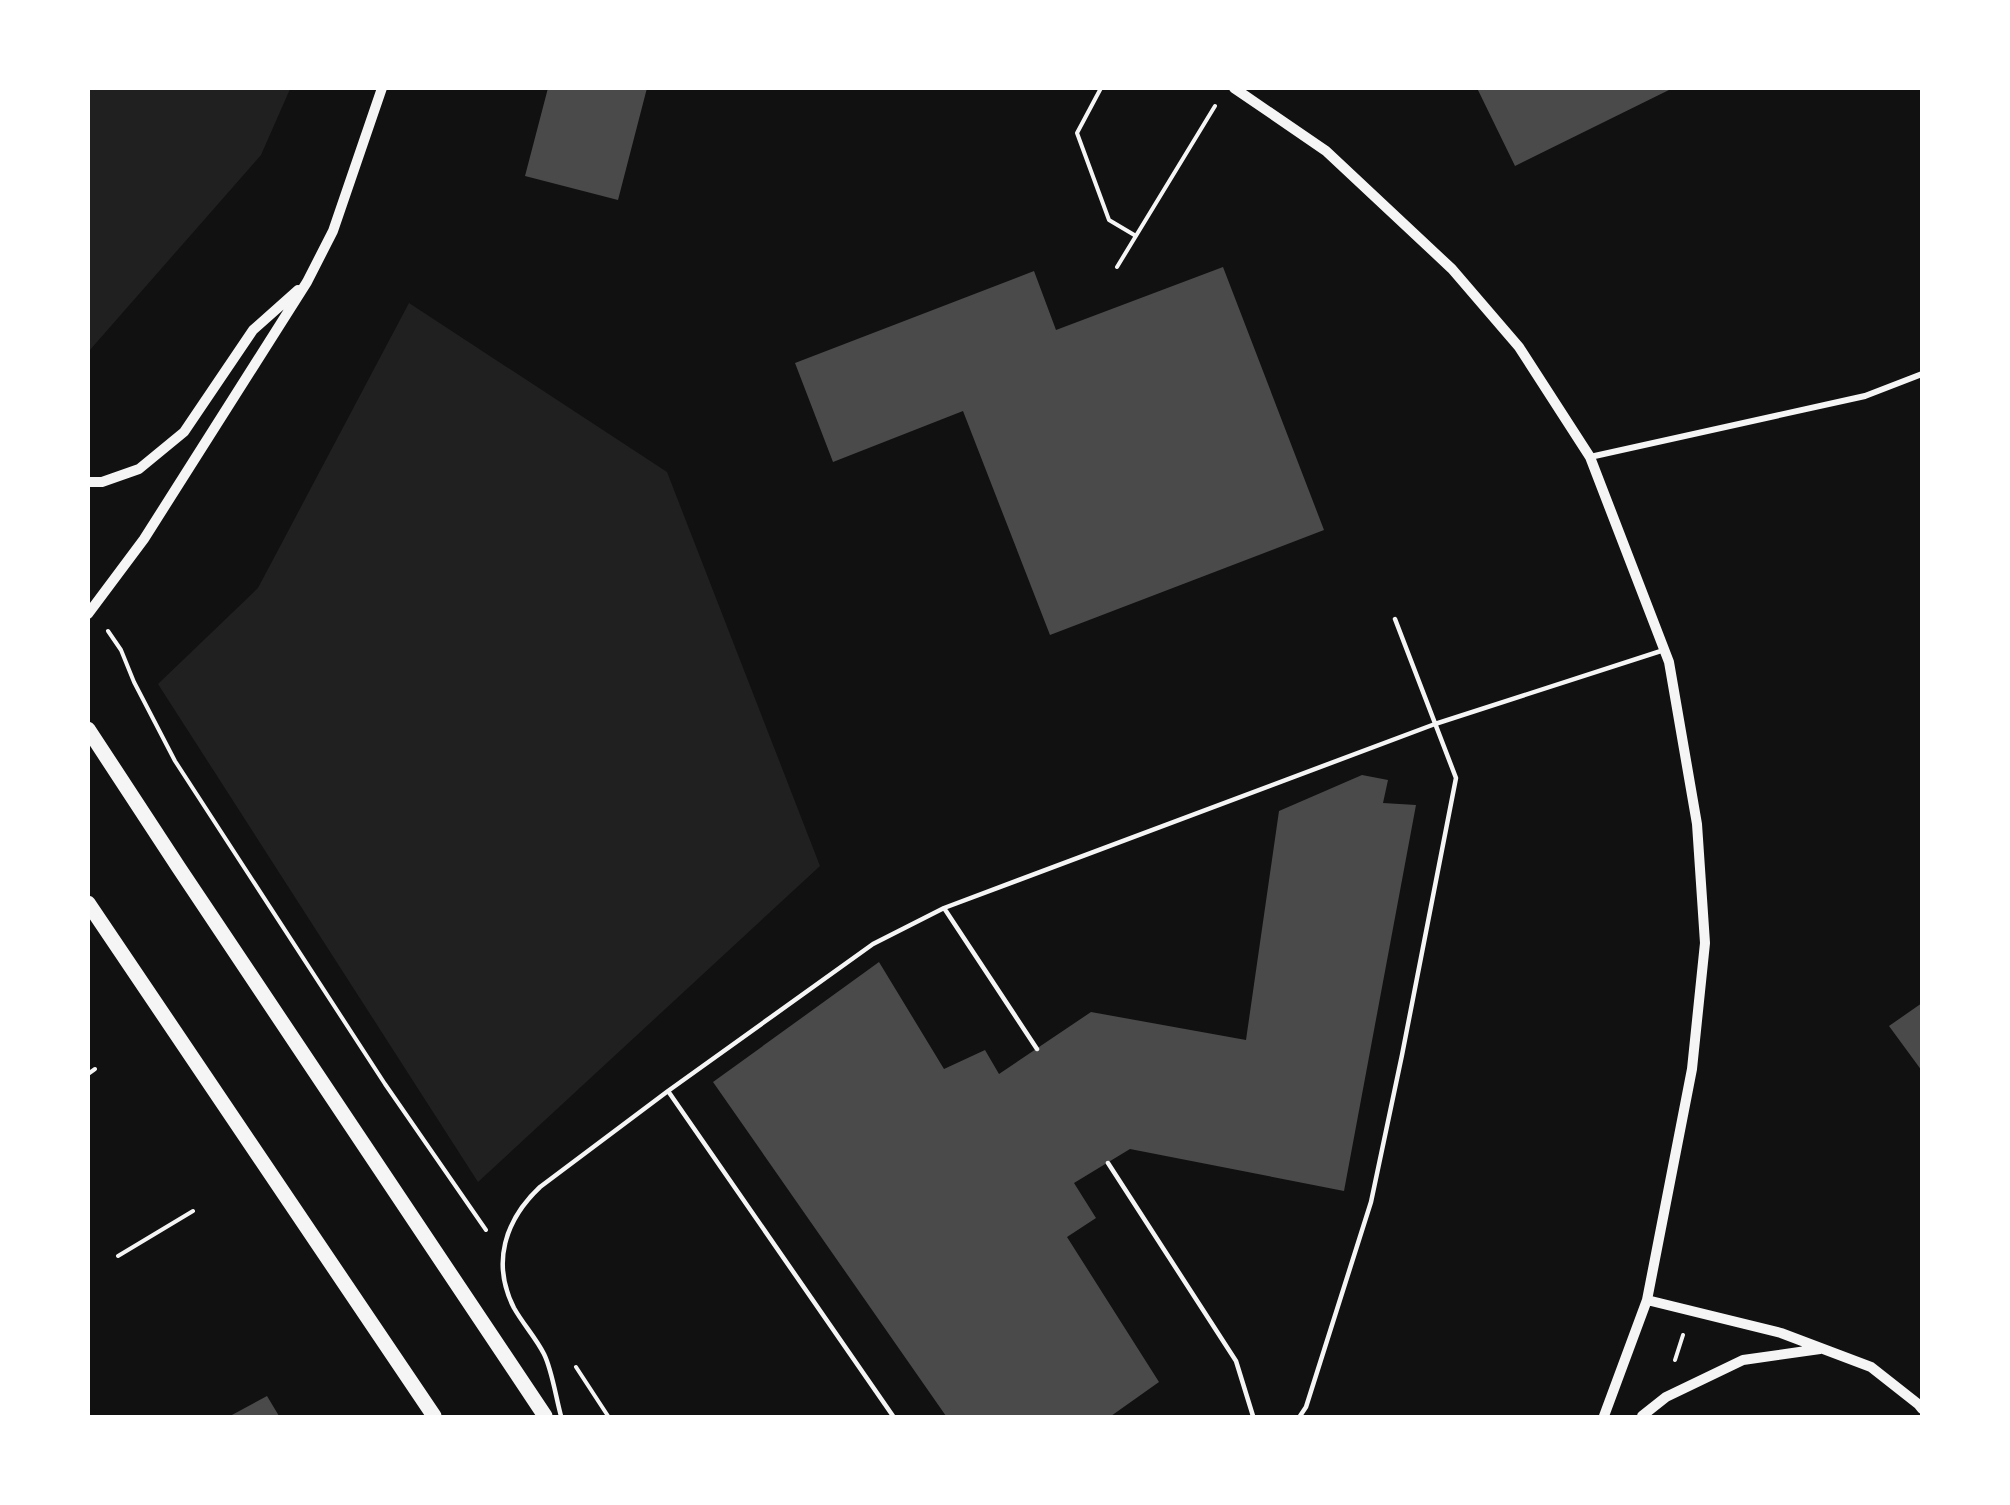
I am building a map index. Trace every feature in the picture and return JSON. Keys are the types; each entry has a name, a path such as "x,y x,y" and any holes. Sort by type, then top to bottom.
{"main road":[{"path":"88,729 545,1416"},
{"path":"88,903 434,1416"}],"street":[{"path":"88,614 144,539 307,282 333,231 382,88"},
{"path":"1234,88 1326,151 1452,269 1519,347 1590,457 1669,662 1697,824 1705,943 1692,1069 1647,1300 1604,1416"},
{"path":"88,482 102,482 139,469 184,432 253,330 307,282"},
{"path":"1590,457 1865,396 1922,374"},
{"path":"1647,1300 1781,1333 1871,1367 1922,1409"},
{"path":"1642,1416 1666,1397 1743,1360 1820,1348"}],"lane":[{"path":"1300,1416 1306,1407 1371,1202 1456,778 1395,620"},
{"path":"561,1416 545,1355 514,1307 503,1275 502,1255 508,1233 518,1212 527,1199 540,1187 668,1091 873,944 944,908 1435,724 1664,650"},
{"path":"944,908 1037,1049"},
{"path":"668,1091 893,1416"},
{"path":"1108,1163 1236,1361 1253,1416"}],"path":[{"path":"1101,88 1077,133 1109,220 1136,236"},
{"path":"1117,267 1220,98"},
{"path":"121,650 134,682 174,761 502,1255"},
{"path":"88,1074 95,1069"},
{"path":"118,1256 193,1211"},
{"path":"1675,1360 1685,1331"},
{"path":"571,1359 608,1416"}],"shaded area":[{"path":"89,88 290,89 261,155 89,351"},
{"path":"409,303 667,472 820,866 478,1182 158,684 258,588"}],"building":[{"path":"548,88 647,88 618,200 525,176"},
{"path":"1477,88 1673,88 1515,166"},
{"path":"1223,267 1324,530 1050,635 963,411 833,462 795,363 1034,271 1056,330"},
{"path":"1362,775 1388,780 1383,803 1416,805 1344,1191 1130,1149 1074,1183 1096,1218 1067,1237 1159,1382 1111,1416 946,1416 713,1082 879,962 944,1069 985,1050 999,1074 1091,1012 1246,1040 1279,811"},
{"path":"1922,1003 1922,1071 1889,1026"},
{"path":"267,1396 279,1416 230,1416"}]}
